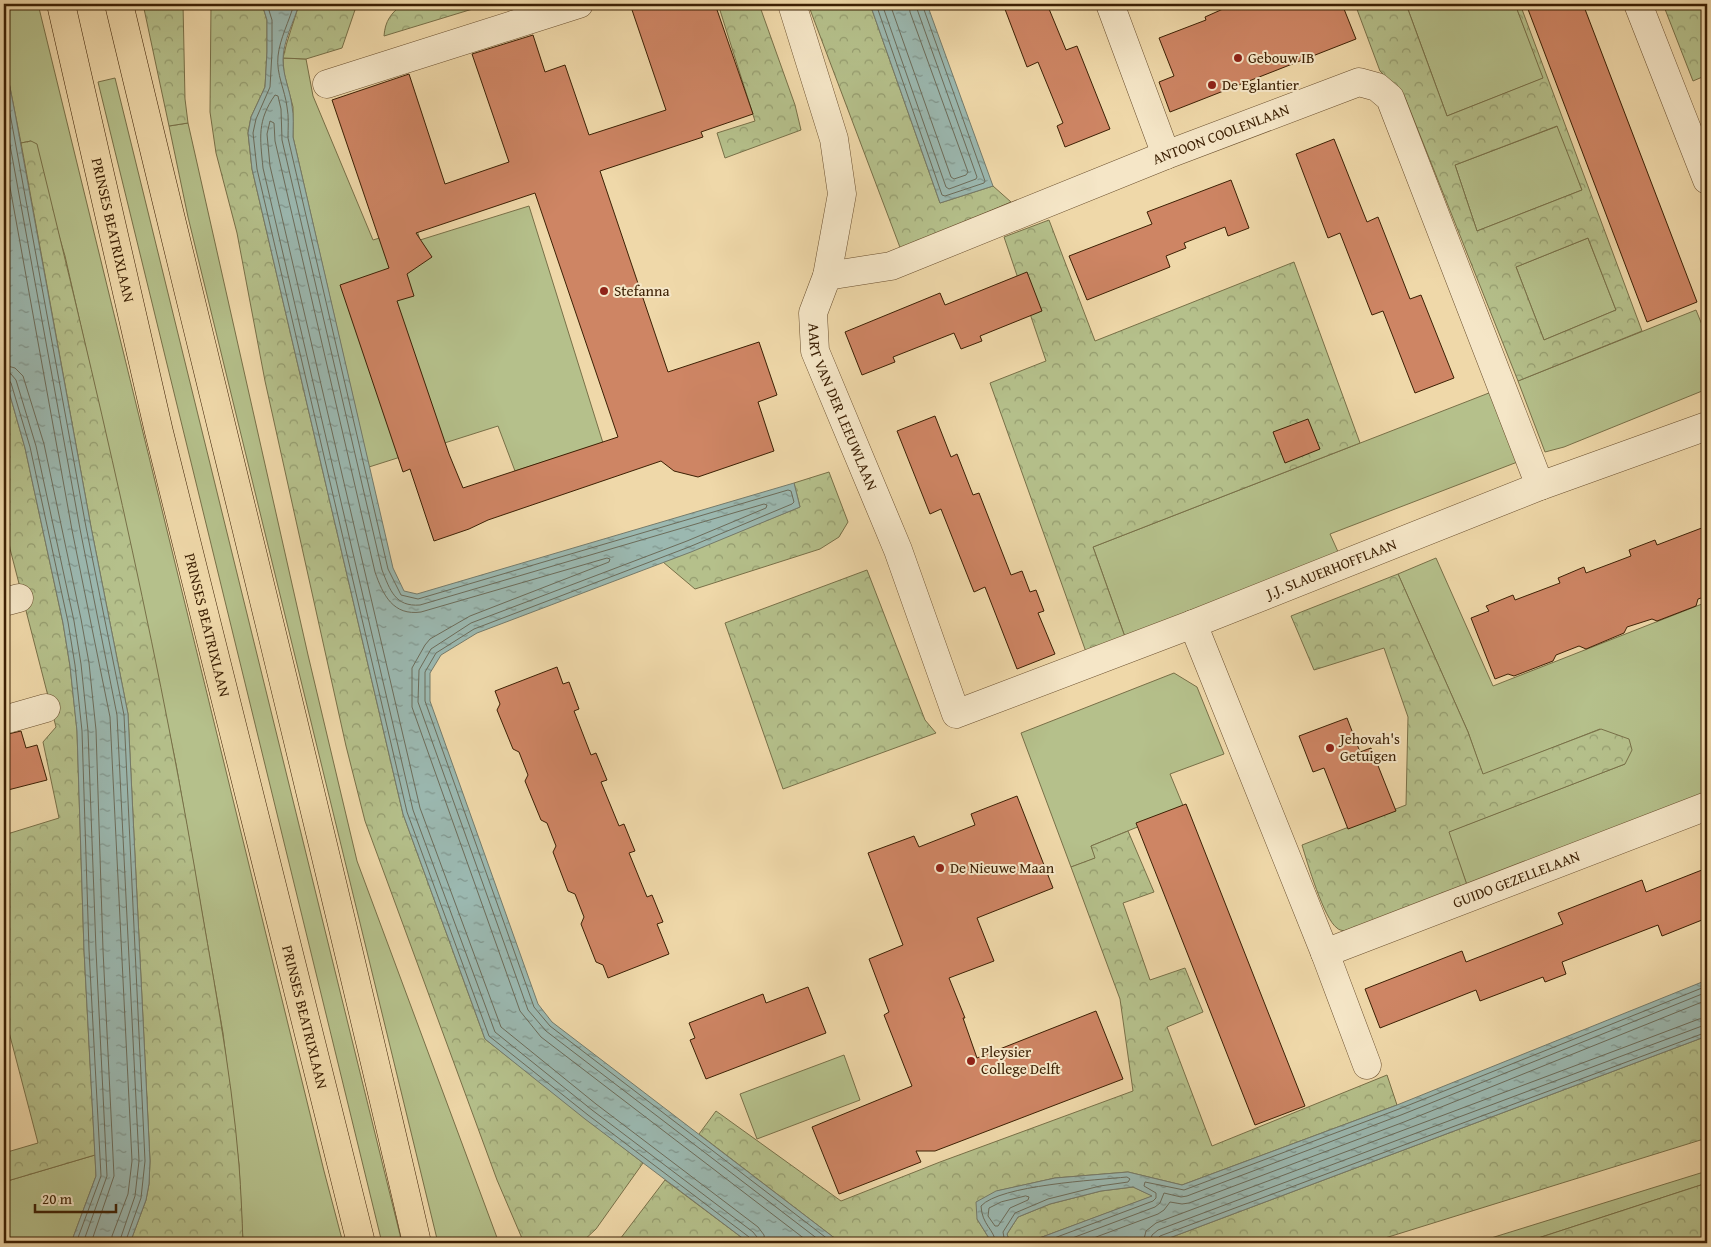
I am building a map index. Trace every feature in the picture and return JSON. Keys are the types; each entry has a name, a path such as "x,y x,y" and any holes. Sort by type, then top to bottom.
{"main road":[{"name":"PRINSES BEATRIXLAAN","path":"61,4 159,432 361,1243"},
{"path":"119,4 217,415 368,1031 417,1243"}],"street":[{"path":"327,84 579,4"},
{"name":"AART VAN DER LEEUWLAAN","path":"792,4 834,139 842,194 827,276 813,313 815,351 898,550 956,714"},
{"path":"1110,4 1166,155"},
{"path":"1638,4 1698,127 1707,180"},
{"name":"ANTOON COOLENLAAN","path":"827,276 891,266 1166,155 1359,82 1378,87 1390,98 1540,486"},
{"name":"J.J. SLAUERHOFFLAAN","path":"956,714 1193,624 1540,486 1707,426"},
{"path":"1193,624 1325,953 1367,1065"},
{"path":"4,720 46,708"},
{"name":"GUIDO GEZELLELAAN","path":"1325,953 1707,806"}],"green space":[{"path":"4,4 38,4 343,1243 243,1243 239,1165 223,1033 176,764 120,499 65,256 31,141 21,143 4,57"},
{"path":"143,4 183,4 185,99 188,123 169,126"},
{"path":"211,4 262,4 267,20 265,87 251,117 248,133 252,169 403,814 485,1039 643,1163 596,1229 581,1243 525,1243 521,1236 497,1180 365,821 346,746 265,381 237,233 216,153 210,112"},
{"path":"299,4 357,4 342,48 306,59 283,58"},
{"path":"403,4 489,4 384,36 389,18"},
{"path":"718,4 759,4 795,105 801,130 725,158 717,133 755,121"},
{"path":"808,4 870,4 940,203 993,186 1011,202 901,250"},
{"path":"1355,4 1406,4 1447,116 1543,78 1515,4 1520,4 1642,331 1518,381 1404,95 1380,71","holes":["1557,126 1582,190 1477,231 1455,165","1588,238 1616,310 1544,340 1516,267"]},
{"path":"1406,4 1515,4 1544,78 1447,116"},
{"path":"1663,4 1707,4 1707,75 1693,81"},
{"path":"283,58 306,59 313,96 373,240 416,227 420,240 529,206 603,443 515,471 498,426 369,467 293,137 293,107 284,73"},
{"path":"115,78 402,1243 382,1243 98,82"},
{"path":"188,123 308,655 357,861 499,1243 438,1243 188,217 169,126"},
{"path":"1558,126 1582,190 1477,231 1455,165"},
{"path":"31,141 37,144 81,324 142,596 179,779 226,1054 239,1165 243,1243 130,1243 146,1200 150,1161 128,714 91,527 21,143"},
{"path":"1049,220 1095,341 1294,262 1360,443 1093,547 1125,637 1086,652 990,383 1046,361 1004,237"},
{"path":"1588,238 1616,310 1544,340 1516,267"},
{"path":"1696,310 1707,337 1707,389 1564,447 1545,452 1518,381"},
{"path":"4,374 25,448 63,623 70,666 77,731 84,950 95,1155 4,1182 4,1153 38,1143 4,1013 4,835 59,818 43,742 56,727 4,520"},
{"path":"1494,391 1520,461 1330,534 1339,554 1125,637 1093,547"},
{"path":"829,472 848,522 839,537 820,549 695,589 663,562 800,507 794,483"},
{"path":"1436,558 1493,686 1707,602 1707,793 1468,888 1448,832 1625,764 1600,729 1483,775 1468,732 1398,574"},
{"path":"867,570 925,720 936,733 783,789 725,623"},
{"path":"1398,574 1468,732 1483,774 1601,729 1629,739 1632,750 1625,764 1449,832 1468,888 1344,931 1339,930 1332,923 1327,914 1316,890 1302,845 1406,805 1408,717 1384,648 1314,670 1291,616"},
{"path":"1174,673 1197,687 1224,754 1170,774 1184,808 1091,846 1096,858 1071,867 1021,733"},
{"path":"1128,831 1154,892 1123,903 1150,980 1185,968 1203,1012 1167,1027 1212,1146 1387,1075 1397,1105 1182,1185 1128,1172 1055,1178 997,1191 977,1219 992,1243 841,1243 699,1134 716,1111 841,1201 940,1162 1133,1091 1120,999 1071,867 1095,858 1091,846"},
{"path":"1707,1036 1707,1138 1369,1243 1156,1243"},
{"path":"844,1055 860,1100 757,1139 740,1094"},
{"path":"95,1155 96,1176 71,1243 4,1243 4,1182"},
{"path":"1707,1171 1707,1183 1523,1243 1475,1243"},
{"path":"665,1180 749,1243 617,1243"},
{"path":"1707,1183 1707,1243 1523,1243"},
{"path":"1133,1187 1153,1196 1026,1243 1010,1243 1007,1234 1018,1217 1050,1204 1101,1191"}],"water":[{"path":"262,4 299,4 283,53 284,72 293,110 293,137 393,568 404,591 417,594 794,483 800,507 691,552 477,633 441,655 430,673 430,701 538,1004 552,1022 841,1243 749,1243 585,1119 485,1039 403,814 252,169 248,133 251,117 265,87 267,20"},
{"path":"870,4 927,4 993,186 940,203"},
{"path":"4,57 91,527 128,714 150,1161 146,1200 130,1243 71,1243 96,1176 84,950 77,731 63,623 25,448 4,374"},
{"path":"1707,980 1707,1036 1156,1243 1026,1243 1152,1196 1133,1187 1101,1191 1050,1204 1018,1217 1007,1234 1010,1243 992,1243 977,1219 976,1202 996,1191 1055,1178 1128,1172 1182,1185 1397,1105"}],"building":[{"name":"Stefanna","path":"630,4 715,4 753,114 701,132 703,137 600,171 668,372 759,342 777,395 758,402 774,451 698,477 674,471 661,461 488,520 469,529 434,541 410,469 403,472 340,285 389,268 332,100 409,74 445,184 509,162 472,54 533,35 545,72 565,65 589,135 666,110","holes":["535,193 618,437 463,488 449,454 397,301 414,296 407,274 432,257 416,233"]},
{"path":"1003,4 1047,4 1066,50 1077,46 1110,129 1065,147 1057,126 1063,123 1038,62 1027,67"},
{"name":"De Eglantier","path":"1221,4 1342,4 1356,39 1170,112 1159,82 1174,76 1159,38 1206,20 1205,17 1223,9"},
{"path":"1526,4 1583,4 1697,302 1647,322"},
{"path":"1334,139 1367,222 1378,217 1410,299 1421,295 1454,378 1415,393 1383,311 1372,315 1340,233 1328,238 1296,154"},
{"path":"1231,180 1249,228 1228,236 1225,227 1184,243 1186,248 1166,256 1170,267 1087,300 1069,256 1152,224 1147,212"},
{"path":"1027,272 1042,311 980,336 982,341 961,349 954,333 893,357 895,362 862,375 845,332 940,293 945,305"},
{"path":"935,416 951,457 957,454 973,495 979,493 1011,575 1022,571 1030,592 1036,590 1044,611 1038,613 1055,654 1017,669 985,587 974,592 941,509 930,514 897,431"},
{"path":"1308,419 1320,449 1285,463 1273,432"},
{"path":"1707,526 1707,596 1698,599 1696,606 1657,621 1652,619 1627,627 1624,633 1586,649 1579,646 1556,655 1553,661 1514,676 1508,674 1495,679 1471,618 1489,611 1486,606 1513,595 1515,600 1560,583 1558,578 1584,567 1586,573 1631,556 1629,550 1655,540 1657,545"},
{"path":"557,667 563,684 569,682 579,709 574,711 591,755 596,753 607,780 601,782 619,826 624,824 635,851 629,853 647,897 652,895 663,922 657,924 669,954 608,978 603,965 596,962 581,924 584,917 575,894 568,891 553,852 556,846 547,823 541,820 525,781 528,775 519,752 513,749 497,710 500,704 495,691"},
{"path":"1347,718 1360,752 1371,748 1396,811 1348,829 1324,768 1313,772 1299,736"},
{"path":"21,731 26,748 37,745 47,780 4,791 4,735"},
{"path":"1017,796 1053,888 977,918 994,961 949,978 965,1018 963,1018 977,1058 1096,1011 1123,1079 935,1151 916,1151 921,1162 839,1194 812,1127 912,1086 884,1015 889,1012 869,959 903,945 868,853 914,836 919,847 975,825 971,814"},
{"path":"1186,804 1305,1106 1255,1125 1136,823"},
{"path":"1707,868 1707,918 1662,936 1658,925 1562,962 1566,974 1545,982 1543,977 1480,1001 1476,990 1380,1028 1365,989 1462,951 1466,962 1563,924 1558,913 1642,880 1646,892"},
{"path":"808,987 826,1033 706,1079 690,1040 695,1038 689,1023 763,994 766,1003"}],"place":[{"name":"Gebouw IB","path":"1238,58"},
{"name":"De Eglantier","path":"1212,85"},
{"name":"Stefanna","path":"604,291"},
{"name":"Jehovah's Getuigen","path":"1330,748"},
{"name":"De Nieuwe Maan","path":"940,868"},
{"name":"Pleysier College Delft","path":"971,1061"}]}
